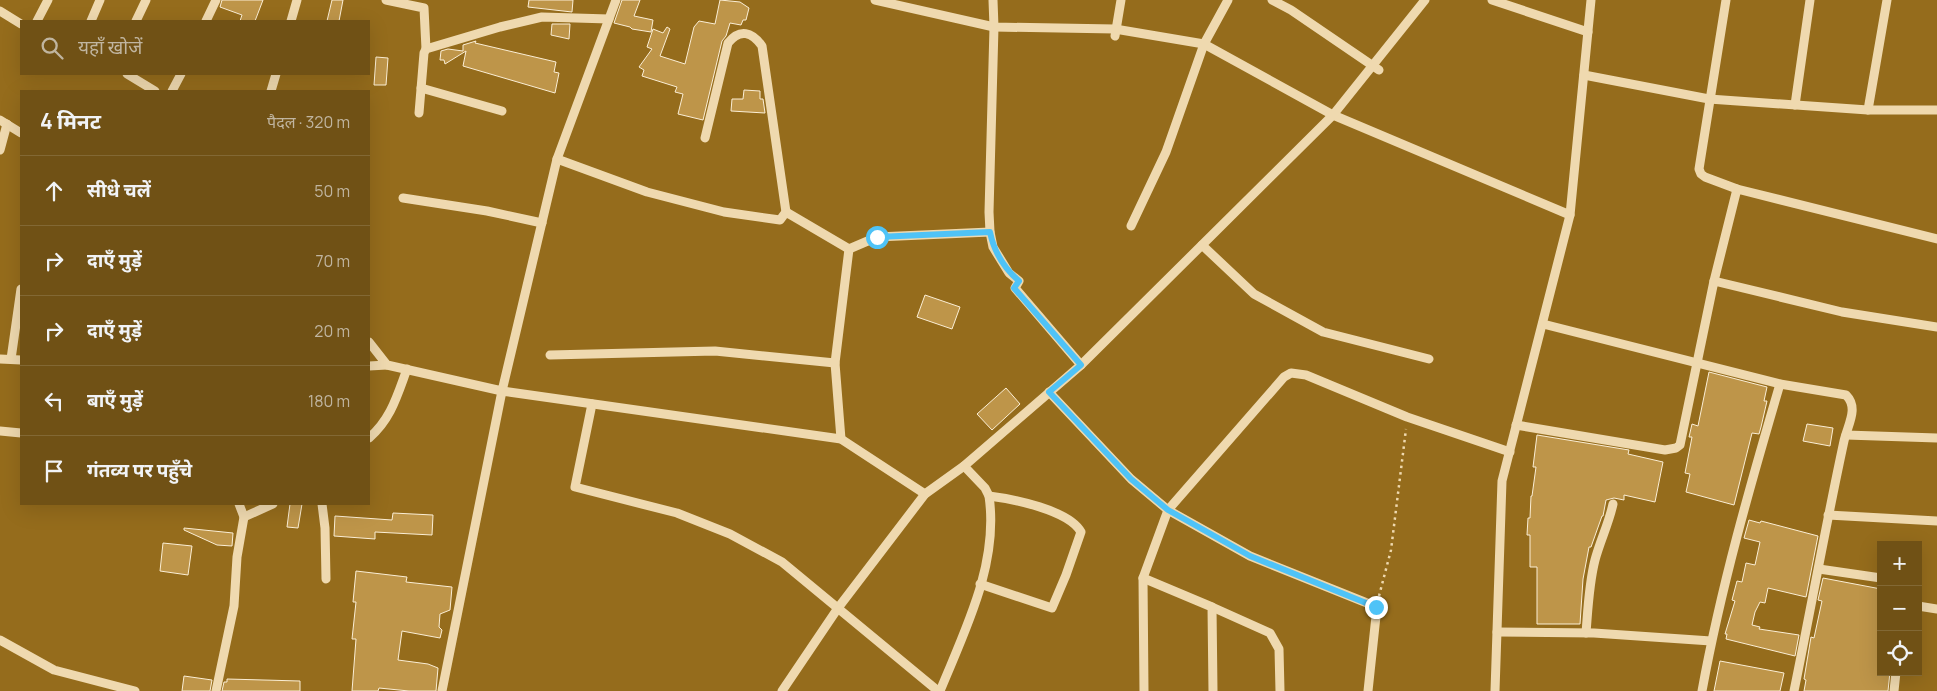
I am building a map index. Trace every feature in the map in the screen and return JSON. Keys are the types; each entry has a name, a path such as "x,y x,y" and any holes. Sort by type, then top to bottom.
{"street":[{"path":"38,20 48,0"},
{"path":"91,20 100,0"},
{"path":"136,20 146,0"},
{"path":"206,20 216,0"},
{"path":"291,20 297,0"},
{"path":"386,0 424,8 426,49 424,53 419,113"},
{"path":"442,691 502,391 557,159 616,0"},
{"path":"875,0 994,27 1115,33 1204,44 1333,116 1570,215"},
{"path":"993,0 994,27 989,212 993,247 1009,273 1019,281 1014,288 1081,365"},
{"path":"1115,33 1121,0"},
{"path":"1131,226 1166,152 1204,44 1228,0"},
{"path":"1272,0 1291,10 1376,67"},
{"path":"782,691 838,608 925,494 964,466 1081,365 1333,116 1376,67 1425,0"},
{"path":"1492,0 1588,32"},
{"path":"1495,691 1502,481 1570,215 1591,0"},
{"path":"1726,0 1709,99 1699,169 1701,174 1737,189 1937,239"},
{"path":"1795,105 1810,0"},
{"path":"1868,110 1888,0"},
{"path":"1,13 20,23"},
{"path":"426,49 500,27 542,17 609,19"},
{"path":"557,159 647,192 724,212 780,220 786,212 762,46 755,37 742,33 734,35 728,43 705,138"},
{"path":"129,75 153,90"},
{"path":"173,90 180,75"},
{"path":"271,90 276,75"},
{"path":"1584,75 1709,99 1868,110 1937,110"},
{"path":"421,88 502,111"},
{"path":"0,150 4,122 20,132"},
{"path":"1516,425 1665,450 1676,448 1680,445 1714,281 1737,189"},
{"path":"403,198 487,211 542,223"},
{"path":"786,212 849,249"},
{"path":"849,249 877,237 990,232"},
{"path":"1202,245 1254,294 1322,332 1430,359"},
{"path":"841,439 835,363 849,249"},
{"path":"1714,281 1842,312 1937,327"},
{"path":"11,359 20,296"},
{"path":"1542,324 1780,384 1846,395 1851,401 1854,407 1828,515 1794,691"},
{"path":"370,343 386,365"},
{"path":"550,355 715,351 835,363"},
{"path":"0,359 20,360"},
{"path":"370,366 386,365 502,391 841,439 925,494"},
{"path":"370,437 379,430 391,413 407,369"},
{"path":"1144,691 1143,578 1168,510 1284,377 1291,373 1306,375 1407,417 1510,452"},
{"path":"1702,691 1711,641 1745,502 1780,384"},
{"path":"1049,392 1131,479 1168,510 1250,556 1376,607 1368,691"},
{"path":"592,404 575,487 677,513 730,534 782,562 939,691 974,607 989,553 989,496 985,488 964,466"},
{"path":"0,432 20,433"},
{"path":"1846,435 1937,438"},
{"path":"980,584 1052,608 1066,575 1080,532 1077,524 1042,508 1020,501 989,496"},
{"path":"1586,633 1594,567 1600,543 1608,526 1613,504"},
{"path":"216,691 234,606 237,558 244,518 239,505"},
{"path":"244,518 271,505"},
{"path":"322,505 325,528 326,579"},
{"path":"1828,515 1937,521"},
{"path":"1818,569 1877,577"},
{"path":"1143,578 1270,633 1279,649 1280,691"},
{"path":"1212,607 1213,691"},
{"path":"1922,607 1937,609"},
{"path":"1497,632 1586,633 1711,641"},
{"path":"0,640 54,670 135,691"},
{"path":"1894,691 1896,676"}],"path":[{"path":"1376,607 1391,550 1407,417"}],"building":[{"path":"222,0 263,0 255,20 240,20 242,15 220,7"},
{"path":"332,0 343,0 339,20 327,20"},
{"path":"529,0 573,0 572,12 528,7"},
{"path":"622,0 640,0 634,16 653,20 651,32 632,29 614,23"},
{"path":"720,0 740,2 749,8 746,20 743,20 741,25 730,23 726,36 722,41 703,120 678,114 683,94 675,92 677,87 642,76 644,70 639,67 652,49 647,47 653,29 663,33 667,27 670,29 660,56 685,64 694,27 699,21 715,24"},
{"path":"552,24 570,24 569,39 551,35"},
{"path":"476,41 475,43 556,62 554,72 559,73 555,93 463,66 466,51 445,64 444,60 440,60 441,51 448,49 463,51 463,45"},
{"path":"376,57 388,58 386,85 374,85"},
{"path":"744,90 760,91 760,99 763,99 765,113 731,111 732,99 743,99"},
{"path":"925,295 960,307 952,329 917,317"},
{"path":"1709,372 1767,387 1764,401 1767,401 1761,427 1759,434 1752,433 1734,505 1686,492 1690,474 1685,473 1692,437 1689,437 1692,424 1698,426"},
{"path":"1006,388 1020,404 992,430 977,414"},
{"path":"1807,424 1833,428 1830,446 1803,441"},
{"path":"1537,435 1629,450 1628,454 1663,462 1655,502 1624,495 1624,500 1614,498 1606,500 1603,516 1591,547 1589,547 1583,579 1580,624 1537,624 1537,567 1530,567 1530,535 1527,535 1536,467 1533,467"},
{"path":"290,505 302,505 298,528 287,527"},
{"path":"393,513 433,515 432,535 375,532 375,539 334,536 335,516 392,520"},
{"path":"1749,520 1760,523 1761,521 1818,536 1806,597 1768,588 1765,603 1760,602 1752,625 1760,627 1759,629 1799,635 1795,656 1726,639 1727,634 1725,634 1735,601 1732,600 1737,581 1742,582 1746,563 1755,565 1760,542 1744,538"},
{"path":"184,528 233,533 232,546 217,545 184,530"},
{"path":"163,543 192,546 188,575 160,571"},
{"path":"356,571 407,577 406,582 452,587 450,610 440,614 439,627 442,630 440,638 402,631 398,660 428,664 438,668 436,691 379,688 378,691 352,691 356,639 352,639 356,602 353,602"},
{"path":"1823,578 1877,588 1877,676 1890,676 1888,691 1804,691 1806,680 1804,679 1811,637 1814,638 1822,601 1818,600"},
{"path":"1720,661 1784,673 1780,691 1714,691"},
{"path":"184,676 212,680 210,691 182,691"},
{"path":"227,679 300,681 300,691 222,691 224,682 227,682"}],"route":[{"path":"877,237 990,232 993,247 1009,273 1019,281 1014,288 1081,365 1049,392 1131,479 1168,510 1250,556 1376,607"}]}
